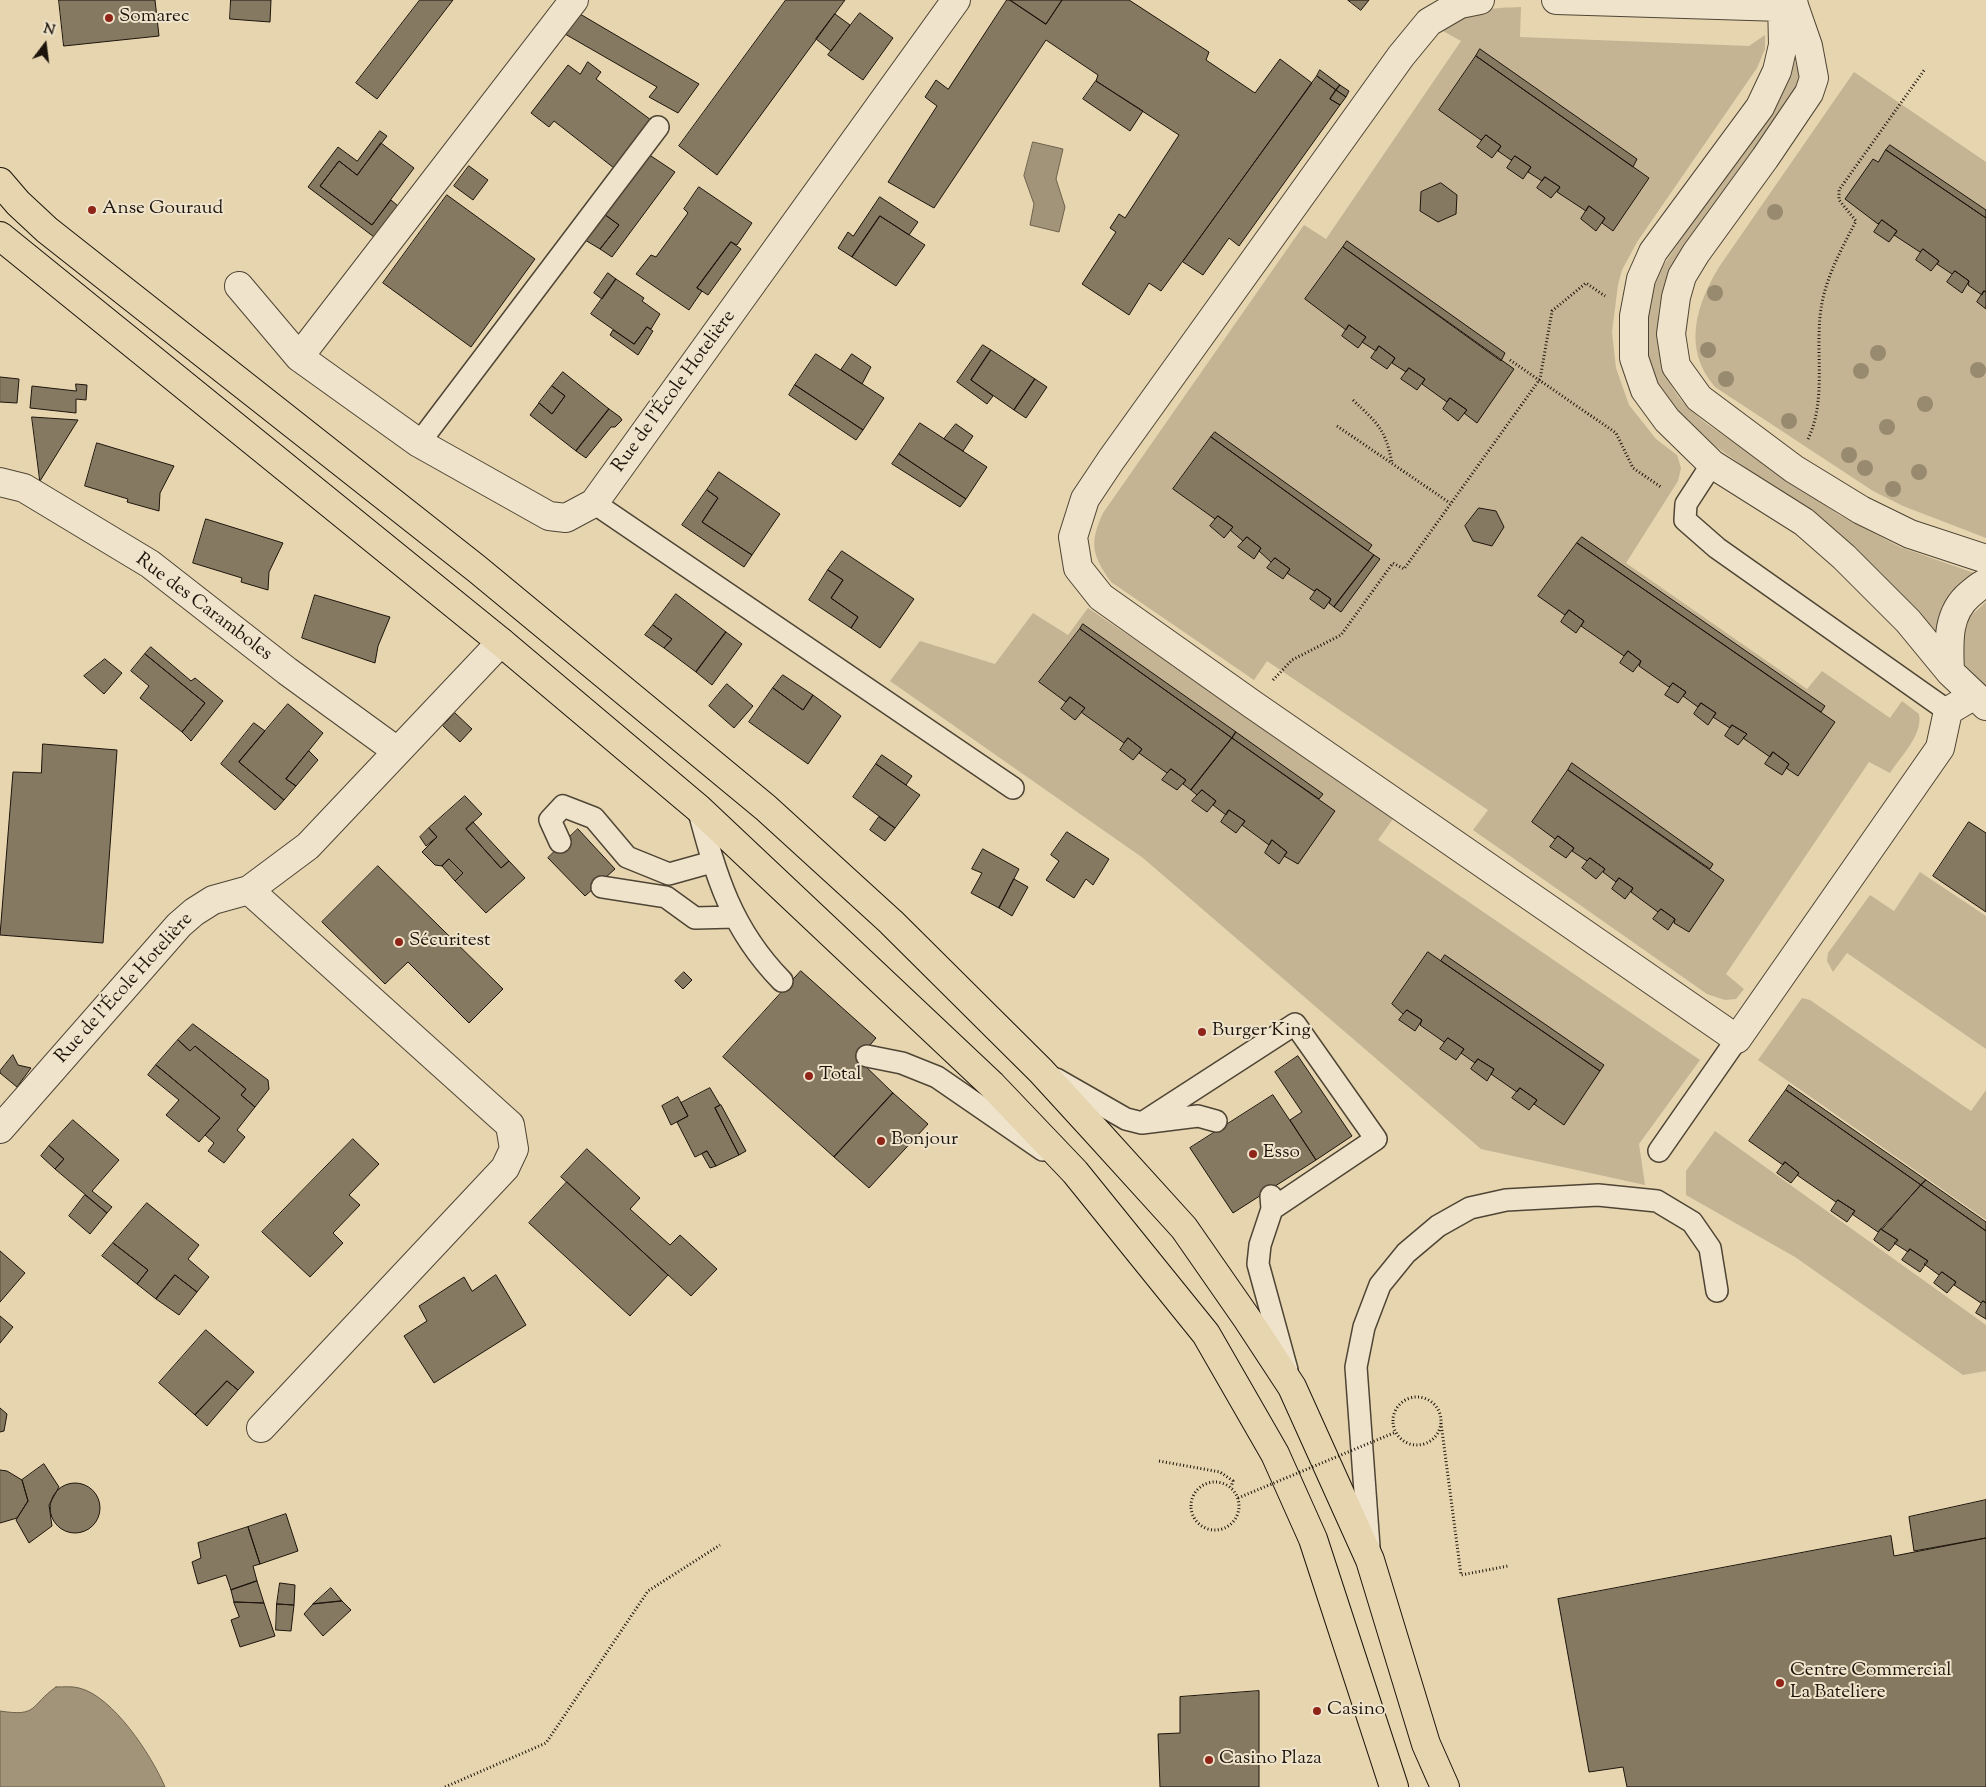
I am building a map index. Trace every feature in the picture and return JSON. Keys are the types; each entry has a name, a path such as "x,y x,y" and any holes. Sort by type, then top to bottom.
{"highway":[{"path":"0,182 18,203 47,230 477,569 766,808 891,922 1041,1071 1184,1228 1292,1387 1370,1560 1426,1744 1445,1787"},
{"path":"0,236 501,642 698,808 992,1085 1075,1172 1206,1334 1275,1454 1313,1539 1394,1787"}],"street":[{"path":"299,357 574,0"},
{"name":"Rue de l'École Hotelière","path":"240,286 299,357 419,443 549,516 566,518 594,503 956,0"},
{"path":"1480,0 1460,4 1430,22 1401,56 1111,460 1086,499 1075,530 1073,537 1078,568 1101,597 1252,704 1737,1039 1940,748 1948,711 1980,701 1950,672 1908,621 1844,557 1811,528 1712,464 1667,420 1645,390 1634,358 1634,316 1641,279 1654,252 1760,107 1777,71 1783,45 1788,3"},
{"path":"1556,0 1788,3"},
{"path":"1788,3 1813,65 1814,78 1809,93 1682,276 1676,297 1671,334 1676,366 1699,398 1794,469 1861,510 1910,534 1986,559"},
{"name":"Rue des Caramboles","path":"0,482 24,488 150,564 287,671 397,751"},
{"path":"1950,672 1949,636 1952,618 1964,599 1986,583"},
{"name":"Rue de l'École Hotelière","path":"0,1129 179,925 194,912 213,900 249,890 308,846 501,642"},
{"path":"249,890 510,1125 514,1149 505,1168 261,1428"}],"lane":[{"path":"419,443 658,127"},
{"path":"1712,464 1686,504 1685,520 1716,548 1948,711"},
{"path":"594,503 1013,788"},
{"path":"560,842 550,820 563,806 594,818 627,857 669,874 712,862"},
{"path":"698,808 712,862 743,935 769,969 782,982"},
{"path":"602,887 666,897 695,918 735,917"},
{"path":"1142,1123 1295,1024 1376,1139 1272,1202 1260,1245 1258,1264 1292,1387"},
{"path":"1658,1151 1737,1039"},
{"path":"867,1056 902,1063 937,1077 1075,1172"},
{"path":"1041,1071 1126,1119 1142,1123 1198,1116 1216,1120"},
{"path":"1370,1560 1356,1367 1364,1327 1380,1285 1406,1253 1438,1226 1470,1208 1506,1200 1598,1195 1657,1201 1692,1222 1710,1248 1717,1291"}],"path":[{"path":"1794,469 1814,427 1818,399 1820,316 1831,269 1856,221 1839,200 1839,190 1925,69"},
{"path":"1252,704 1292,660 1341,635 1393,563 1404,569 1540,379 1552,311 1586,283 1634,316"},
{"path":"1510,360 1616,433 1633,468 1686,504"},
{"path":"1353,400 1384,432 1388,441 1392,463"},
{"path":"1337,426 1450,504"},
{"path":"1441,1423 1435,1437 1422,1444 1406,1443 1396,1432 1393,1416 1396,1408 1402,1402 1417,1397 1432,1402 1437,1409 1441,1423 1461,1575 1508,1566"},
{"path":"1238,1498 1396,1432"},
{"path":"1159,1461 1220,1472 1233,1481 1231,1487"},
{"path":"1209,1482 1225,1483 1231,1487 1238,1498 1239,1509 1237,1517 1232,1524 1224,1528 1208,1529 1195,1519 1191,1512 1191,1504 1196,1490 1209,1482"},
{"path":"445,1787 546,1743 648,1591 720,1545"}],"shaded area":[{"path":"1521,7 1520,37 1749,46 1765,35 1765,49 1757,68 1637,242 1622,270 1618,285 1612,332 1616,368 1629,405 1656,439 1677,455 1681,468 1678,481 1626,563 1807,689 1822,671 1890,718 1902,701 1919,714 1918,730 1890,773 1869,762 1726,974 1744,989 1736,999 1725,1000 1707,994 1473,830 1488,810 1267,661 1254,680 1111,582 1096,556 1094,541 1103,513 1304,225 1326,239 1461,41 1443,31 1451,23 1469,14 1489,9"},
{"path":"1794,58 1799,75 1794,93 1669,273 1661,299 1658,325 1662,359 1674,390 1693,413 1839,515 1900,547 1980,575 1937,638 1882,574 1830,527 1698,434 1662,395 1651,369 1645,327 1649,300 1661,269 1785,86"},
{"path":"1854,72 1986,162 1986,538 1903,506 1873,491 1715,387 1698,358 1696,327 1699,312 1704,296 1719,267"},
{"path":"1033,142 1063,149 1056,179 1065,207 1059,232 1030,225 1034,204 1024,176"},
{"path":"1986,602 1986,691 1968,676 1958,648 1966,620"},
{"path":"1088,608 1395,816 1378,840 1700,1060 1639,1144 1645,1185 1481,1149 1143,858 890,681 920,641 995,664 1033,613 1068,635"},
{"path":"1920,872 1986,916 1986,1049 1847,953 1833,972 1827,961 1828,953 1870,895 1894,911"},
{"path":"1802,998 1810,1000 1971,1111 1986,1090 1986,1220 1758,1060"},
{"path":"1715,1131 1986,1325 1986,1371 1963,1375 1795,1257 1686,1195 1686,1171"},
{"path":"56,1687 79,1688 92,1693 105,1702 141,1744 165,1787 0,1787 0,1711 28,1711"}],"building":[{"name":"Somarec","path":"59,0 155,0 159,36 64,46"},
{"path":"231,0 271,0 270,22 230,19"},
{"path":"420,0 453,0 377,99 356,83"},
{"path":"786,0 845,0 717,175 679,146"},
{"path":"1007,0 1010,0 1046,24 1062,0 1129,0 1209,52 1206,60 1255,93 1280,59 1312,83 1161,291 1149,283 1129,315 1082,284 1116,232 1110,228 1119,214 1125,218 1179,135 1096,81 1098,75 1046,40 934,208 888,182 937,106 925,97 936,80 948,89"},
{"path":"1010,0 1062,0 1046,24"},
{"path":"1348,0 1369,0 1361,10"},
{"path":"860,13 893,38 863,80 828,55"},
{"path":"580,14 699,84 678,113 649,97 657,87 565,34"},
{"path":"835,14 850,25 831,51 816,39"},
{"path":"1480,49 1637,159 1633,167 1476,56"},
{"path":"1476,56 1649,178 1613,231 1602,223 1605,218 1589,206 1586,211 1557,192 1560,187 1545,177 1542,181 1528,172 1531,167 1515,156 1511,160 1498,151 1501,146 1486,135 1481,140 1439,110"},
{"path":"588,62 601,72 596,79 651,120 614,168 554,121 549,127 531,113 568,65 580,74"},
{"path":"1320,70 1340,85 1336,90 1317,76"},
{"path":"1317,76 1336,90 1330,99 1340,105 1239,246 1229,238 1203,275 1183,262"},
{"path":"1096,81 1143,111 1130,131 1083,99"},
{"path":"1340,85 1349,91 1346,97 1336,90"},
{"path":"1336,90 1346,97 1340,105 1330,99"},
{"path":"380,131 387,136 357,175 339,161 320,186 372,225 391,200 398,206 374,237 308,187 338,147 357,161"},
{"path":"1486,135 1501,146 1492,158 1477,147"},
{"path":"381,143 414,168 372,225 320,186 339,161 357,175"},
{"path":"1890,145 1986,210 1986,218 1886,150"},
{"path":"1886,150 1986,218 1986,292 1984,291 1982,295 1968,285 1969,281 1955,271 1952,274 1937,264 1939,261 1923,249 1920,252 1894,235 1897,231 1882,220 1878,224 1845,199 1873,159 1878,162"},
{"path":"648,154 675,172 612,257 600,249 619,225 604,214"},
{"path":"1515,156 1531,167 1523,179 1507,168"},
{"path":"469,166 488,180 473,200 454,186"},
{"path":"1545,177 1560,187 1551,198 1537,188"},
{"path":"1441,183 1457,195 1456,214 1438,222 1420,211 1421,192"},
{"path":"699,187 752,223 737,245 731,242 697,288 702,291 689,310 636,274 651,255 656,257 688,213 684,209"},
{"path":"447,195 535,259 471,347 383,283"},
{"path":"880,197 918,222 909,235 880,216 852,257 838,248 848,232 853,236"},
{"path":"1589,206 1605,218 1596,231 1581,219"},
{"path":"604,214 619,225 600,249 585,240"},
{"path":"880,216 925,245 896,286 852,257"},
{"path":"1882,220 1897,231 1889,242 1874,232"},
{"path":"1347,241 1505,353 1501,361 1343,247"},
{"path":"731,242 741,249 708,295 697,288"},
{"path":"1343,247 1514,369 1477,423 1464,413 1467,410 1450,398 1447,402 1422,384 1425,379 1409,368 1406,372 1392,363 1395,358 1379,346 1376,351 1362,342 1366,337 1349,325 1346,330 1305,299"},
{"path":"1923,249 1939,261 1931,271 1916,260"},
{"path":"1955,271 1969,281 1962,293 1947,282"},
{"path":"608,273 616,279 602,299 594,293"},
{"path":"616,279 644,298 642,301 660,314 651,329 647,327 634,344 591,314"},
{"path":"1984,291 1986,292 1986,309 1977,302"},
{"path":"1349,325 1366,337 1358,348 1342,336"},
{"path":"647,327 653,331 638,355 610,335 613,330 634,344"},
{"path":"983,345 991,350 971,380 993,396 987,404 957,382"},
{"path":"1379,346 1395,358 1387,369 1371,358"},
{"path":"991,350 1035,379 1014,410 971,380"},
{"path":"816,354 884,398 863,430 795,385"},
{"path":"852,354 871,367 862,384 841,370"},
{"path":"1409,368 1425,379 1417,390 1401,379"},
{"path":"563,372 609,409 576,451 530,415 539,403 552,414 565,396 552,386"},
{"path":"0,377 19,379 17,403 0,402"},
{"path":"1035,379 1047,387 1026,418 1014,410"},
{"path":"76,384 87,385 86,400 76,399 76,413 30,408 32,386 76,391"},
{"path":"795,385 863,430 856,440 789,395"},
{"path":"552,386 565,396 552,414 539,403"},
{"path":"1450,398 1467,410 1458,421 1443,409"},
{"path":"609,409 622,420 615,427 611,427 586,458 576,451"},
{"path":"32,417 78,420 40,481"},
{"path":"920,423 987,467 966,499 899,454"},
{"path":"956,424 973,436 963,451 944,439"},
{"path":"1215,432 1372,545 1368,551 1211,437"},
{"path":"1211,437 1374,555 1334,607 1329,603 1331,599 1317,589 1314,591 1287,573 1290,569 1275,558 1271,562 1259,551 1261,548 1247,537 1243,541 1230,530 1233,527 1218,516 1215,519 1173,489"},
{"path":"97,443 174,466 160,493 159,511 127,502 128,499 85,486"},
{"path":"899,454 966,499 960,507 892,464"},
{"path":"719,472 780,514 752,555 702,522 718,498 707,490"},
{"path":"707,490 718,498 702,522 752,555 744,567 682,525"},
{"path":"1479,508 1496,511 1504,527 1492,546 1473,541 1465,526"},
{"path":"1218,516 1233,527 1224,538 1210,526"},
{"path":"206,519 283,543 269,572 268,590 241,582 242,578 193,563"},
{"path":"1247,537 1261,548 1254,559 1238,547"},
{"path":"1582,537 1825,706 1821,712 1577,543"},
{"path":"1577,543 1835,722 1798,776 1786,768 1789,764 1773,752 1770,757 1743,738 1747,734 1732,725 1730,728 1713,717 1716,713 1701,703 1698,707 1683,696 1686,692 1673,683 1669,687 1639,666 1641,661 1628,651 1624,656 1581,626 1584,621 1569,610 1565,615 1538,596"},
{"path":"842,551 914,599 880,648 851,628 858,617 831,598 843,580 828,570"},
{"path":"1374,555 1380,559 1341,612 1334,607"},
{"path":"1275,558 1290,569 1283,579 1267,568"},
{"path":"828,570 843,580 831,598 858,617 851,628 809,600"},
{"path":"1317,589 1331,599 1324,609 1310,599"},
{"path":"676,594 726,632 696,672 664,648 672,639 653,625"},
{"path":"315,595 390,617 378,646 375,663 302,638"},
{"path":"1569,610 1584,621 1576,633 1561,622"},
{"path":"1083,624 1236,732 1232,738 1080,629"},
{"path":"653,625 672,639 664,648 645,635"},
{"path":"1080,629 1232,738 1191,790 1183,784 1186,780 1171,769 1167,773 1139,753 1142,749 1128,738 1124,743 1081,712 1085,708 1070,697 1066,702 1039,682"},
{"path":"726,632 742,644 712,685 696,672"},
{"path":"151,647 191,681 195,678 223,701 191,741 182,732 205,703 145,654"},
{"path":"1628,651 1641,661 1633,672 1620,663"},
{"path":"145,654 205,703 182,732 140,698 149,686 131,671"},
{"path":"105,659 122,673 104,694 84,676"},
{"path":"783,675 813,695 803,710 773,688"},
{"path":"1673,683 1686,692 1678,703 1665,695"},
{"path":"727,684 753,706 734,728 709,706"},
{"path":"773,688 803,710 813,695 841,716 808,764 749,722"},
{"path":"1070,697 1085,708 1075,720 1061,709"},
{"path":"1701,703 1716,713 1708,725 1694,714"},
{"path":"288,704 323,733 286,779 296,786 284,800 239,762"},
{"path":"455,713 472,729 460,742 443,726"},
{"path":"254,723 265,731 239,762 284,800 275,810 221,764"},
{"path":"1732,725 1747,734 1738,745 1725,736"},
{"path":"1236,732 1323,794 1319,799 1232,738"},
{"path":"1128,738 1142,749 1133,760 1120,750"},
{"path":"1232,738 1335,811 1298,864 1284,856 1287,852 1272,840 1269,845 1242,825 1245,821 1229,810 1226,815 1213,805 1216,801 1202,790 1197,795 1191,790"},
{"path":"43,744 117,750 103,943 0,935 13,772 41,773"},
{"path":"309,751 318,760 296,786 286,779"},
{"path":"1773,752 1789,764 1782,775 1765,764"},
{"path":"882,755 912,776 906,785 876,764"},
{"path":"1572,763 1713,864 1710,869 1568,770"},
{"path":"876,764 920,795 895,828 853,797"},
{"path":"1171,769 1186,780 1177,790 1162,780"},
{"path":"1568,770 1724,880 1689,932 1674,923 1675,919 1661,909 1658,912 1631,892 1633,888 1619,878 1616,882 1603,872 1605,869 1590,858 1587,861 1572,851 1574,848 1558,836 1555,839 1532,822"},
{"path":"1202,790 1216,801 1207,812 1192,801"},
{"path":"465,796 482,814 466,829 501,868 509,861 525,878 486,913 455,881 463,873 449,859 442,866 435,865 422,852 437,837 429,828"},
{"path":"1229,810 1245,821 1236,833 1221,822"},
{"path":"879,817 895,828 885,841 870,830"},
{"path":"473,822 509,861 501,868 466,829"},
{"path":"1969,822 1986,833 1986,912 1933,876"},
{"path":"429,828 437,837 426,846 420,837"},
{"path":"578,829 615,869 585,896 548,858"},
{"path":"1067,832 1109,859 1093,885 1086,879 1074,898 1046,880 1059,861 1051,855"},
{"path":"1558,836 1574,848 1566,858 1550,847"},
{"path":"1272,840 1287,852 1279,864 1265,853"},
{"path":"983,849 1019,869 999,908 971,893 982,873 972,869"},
{"path":"1590,858 1605,869 1596,879 1582,868"},
{"path":"449,859 463,873 455,881 442,866"},
{"name":"Sécuritest","path":"378,866 503,989 469,1023 408,962 385,984 322,922"},
{"path":"1619,878 1633,888 1625,899 1612,889"},
{"path":"1014,879 1028,887 1012,916 999,908"},
{"path":"1661,909 1675,919 1668,930 1653,919"},
{"path":"1428,952 1600,1071 1564,1125 1534,1104 1537,1100 1520,1088 1517,1092 1491,1074 1494,1069 1478,1059 1475,1063 1461,1053 1464,1049 1448,1038 1444,1042 1420,1025 1422,1020 1407,1010 1403,1014 1392,1004"},
{"path":"1445,955 1604,1065 1600,1071 1441,961"},
{"name":"Total","path":"801,971 876,1038 858,1059 893,1093 834,1157 723,1057"},
{"path":"684,972 692,980 683,989 675,981"},
{"path":"1407,1010 1422,1020 1415,1031 1399,1020"},
{"path":"193,1024 268,1080 269,1089 255,1107 241,1095 246,1089 195,1046 190,1051 178,1040"},
{"path":"1448,1038 1464,1049 1456,1060 1440,1049"},
{"path":"178,1040 190,1051 195,1046 246,1089 241,1095 255,1107 237,1130 245,1137 224,1163 208,1151 214,1143 205,1135 220,1118 156,1065"},
{"path":"13,1055 18,1065 31,1068 17,1087 0,1073"},
{"path":"1298,1056 1352,1136 1316,1160 1290,1120 1302,1112 1275,1072"},
{"path":"1478,1059 1494,1069 1487,1081 1471,1069"},
{"path":"156,1065 220,1118 199,1142 166,1115 179,1100 148,1075"},
{"path":"1789,1085 1926,1180 1921,1185 1786,1090"},
{"path":"710,1088 720,1105 715,1108 739,1155 716,1166 707,1151 695,1157 677,1122 688,1116 681,1103"},
{"path":"1520,1088 1537,1100 1529,1110 1512,1098"},
{"path":"1786,1090 1921,1185 1878,1232 1852,1214 1855,1211 1838,1200 1836,1202 1797,1175 1799,1173 1785,1162 1783,1165 1749,1141"},
{"name":"Bonjour","path":"893,1093 928,1124 869,1188 834,1157"},
{"name":"Esso","path":"1273,1095 1316,1160 1233,1213 1190,1148"},
{"path":"678,1097 688,1116 671,1125 662,1106"},
{"path":"721,1105 746,1151 739,1155 715,1108"},
{"path":"73,1120 119,1160 92,1191 112,1207 107,1213 55,1169 64,1159 49,1146"},
{"path":"353,1139 379,1164 349,1195 360,1205 333,1233 343,1243 310,1277 262,1232"},
{"path":"49,1146 64,1159 55,1169 41,1156"},
{"path":"587,1149 640,1198 630,1209 670,1245 680,1235 717,1269 691,1296 561,1177"},
{"path":"707,1151 716,1166 710,1168 702,1154"},
{"path":"1785,1162 1799,1173 1791,1183 1777,1173"},
{"path":"1926,1180 1986,1222 1986,1231 1921,1185"},
{"path":"567,1182 668,1275 630,1316 529,1223"},
{"path":"1921,1185 1986,1231 1986,1303 1983,1301 1981,1303 1954,1285 1956,1282 1942,1272 1939,1275 1924,1264 1928,1261 1910,1249 1908,1252 1894,1243 1898,1240 1882,1230"},
{"path":"85,1195 107,1213 90,1234 69,1216"},
{"path":"1838,1200 1855,1211 1847,1222 1831,1211"},
{"path":"147,1203 199,1245 188,1259 209,1277 197,1292 175,1275 156,1299 137,1284 148,1270 113,1243"},
{"path":"1881,1229 1898,1240 1889,1251 1874,1240"},
{"path":"113,1243 148,1270 137,1284 102,1256"},
{"path":"1910,1249 1928,1261 1920,1272 1902,1260"},
{"path":"0,1251 25,1273 0,1302"},
{"path":"1942,1272 1956,1282 1947,1293 1934,1283"},
{"path":"175,1275 197,1292 179,1315 156,1299"},
{"path":"496,1275 526,1325 434,1383 404,1336 427,1321 419,1306 464,1277 472,1291"},
{"path":"1983,1301 1986,1303 1986,1319 1976,1313"},
{"path":"0,1316 13,1327 0,1343"},
{"path":"206,1330 254,1372 238,1390 227,1381 195,1415 159,1383"},
{"path":"227,1381 238,1390 207,1426 195,1415"},
{"path":"0,1408 7,1414 4,1431 0,1432"},
{"path":"44,1464 59,1487 49,1505 52,1526 29,1543 16,1520 28,1501 22,1480"},
{"path":"0,1470 7,1471 22,1480 28,1501 17,1518 0,1523"},
{"path":"80,1483 93,1490 99,1498 99,1518 93,1526 85,1532 70,1533 57,1526 51,1518 50,1503 57,1490 65,1484"},
{"path":"1986,1500 1986,1538 1914,1551 1909,1517"},
{"path":"286,1514 298,1551 260,1564 248,1527"},
{"path":"248,1527 260,1564 253,1566 257,1581 231,1590 226,1575 198,1584 192,1562 201,1558 198,1543"},
{"name":"Centre Commercial La Bateliere","path":"1891,1536 1894,1556 1986,1538 1986,1787 1627,1787 1623,1767 1589,1772 1558,1599"},
{"path":"257,1581 264,1603 234,1602 231,1590"},
{"path":"280,1583 295,1585 294,1605 277,1604"},
{"path":"331,1588 342,1601 313,1604"},
{"path":"342,1601 351,1610 323,1636 304,1614 313,1604"},
{"path":"234,1602 264,1603 275,1636 240,1647 231,1620 239,1617"},
{"path":"277,1604 294,1605 291,1631 276,1630"},
{"name":"Casino Plaza","path":"1259,1691 1259,1787 1160,1787 1158,1734 1180,1733 1180,1697"}],"place":[{"name":"Somarec","path":"109,18"},
{"name":"Anse Gouraud","path":"92,210"},
{"name":"Sécuritest","path":"399,942"},
{"name":"Burger King","path":"1202,1032"},
{"name":"Total","path":"809,1076"},
{"name":"Bonjour","path":"881,1141"},
{"name":"Esso","path":"1253,1154"},
{"name":"Centre Commercial La Bateliere","path":"1780,1683"},
{"name":"Casino","path":"1317,1711"},
{"name":"Casino Plaza","path":"1209,1760"}]}
